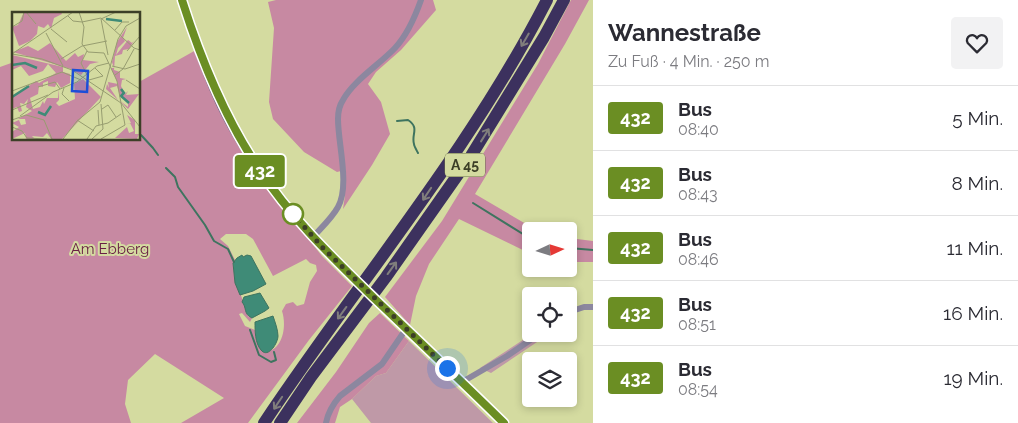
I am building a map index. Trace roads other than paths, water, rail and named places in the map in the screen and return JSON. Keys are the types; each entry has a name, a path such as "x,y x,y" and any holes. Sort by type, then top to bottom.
{"highway":[{"name":"A 45","path":"264,423 291,382 412,216 468,134 502,80 547,0"},
{"name":"A 45","path":"280,423 311,377 416,236 472,156 544,37 564,0"},
{"path":"286,423 325,368 353,322"}],"street":[{"path":"182,0 204,64 228,118 268,183 312,237 504,423"},
{"path":"312,237 336,210 343,190 338,119 338,112 342,101 361,79 401,41 415,16 421,0"},
{"path":"577,309 593,307"},
{"path":"326,423 336,401 382,364 406,329"},
{"path":"462,382 527,342"}],"water":[{"path":"242,255 243,257 251,256 266,284 240,295 235,283 233,263"},
{"path":"260,293 269,308 252,318 247,315 242,302 244,297"},
{"path":"273,316 278,331 278,339 267,353 261,350 256,340 255,322"}],"waterway":[{"path":"397,121 408,120 414,126 413,140 418,153"},
{"path":"140,135 158,155"},
{"path":"166,168 175,177 178,187 214,241 228,249 234,262"},
{"path":"473,203 522,233"},
{"path":"578,249 593,250"},
{"path":"250,330 259,355 271,362 276,360 274,352"}],"park label":[{"name":"Am Ebberg","path":"110,249"}]}
